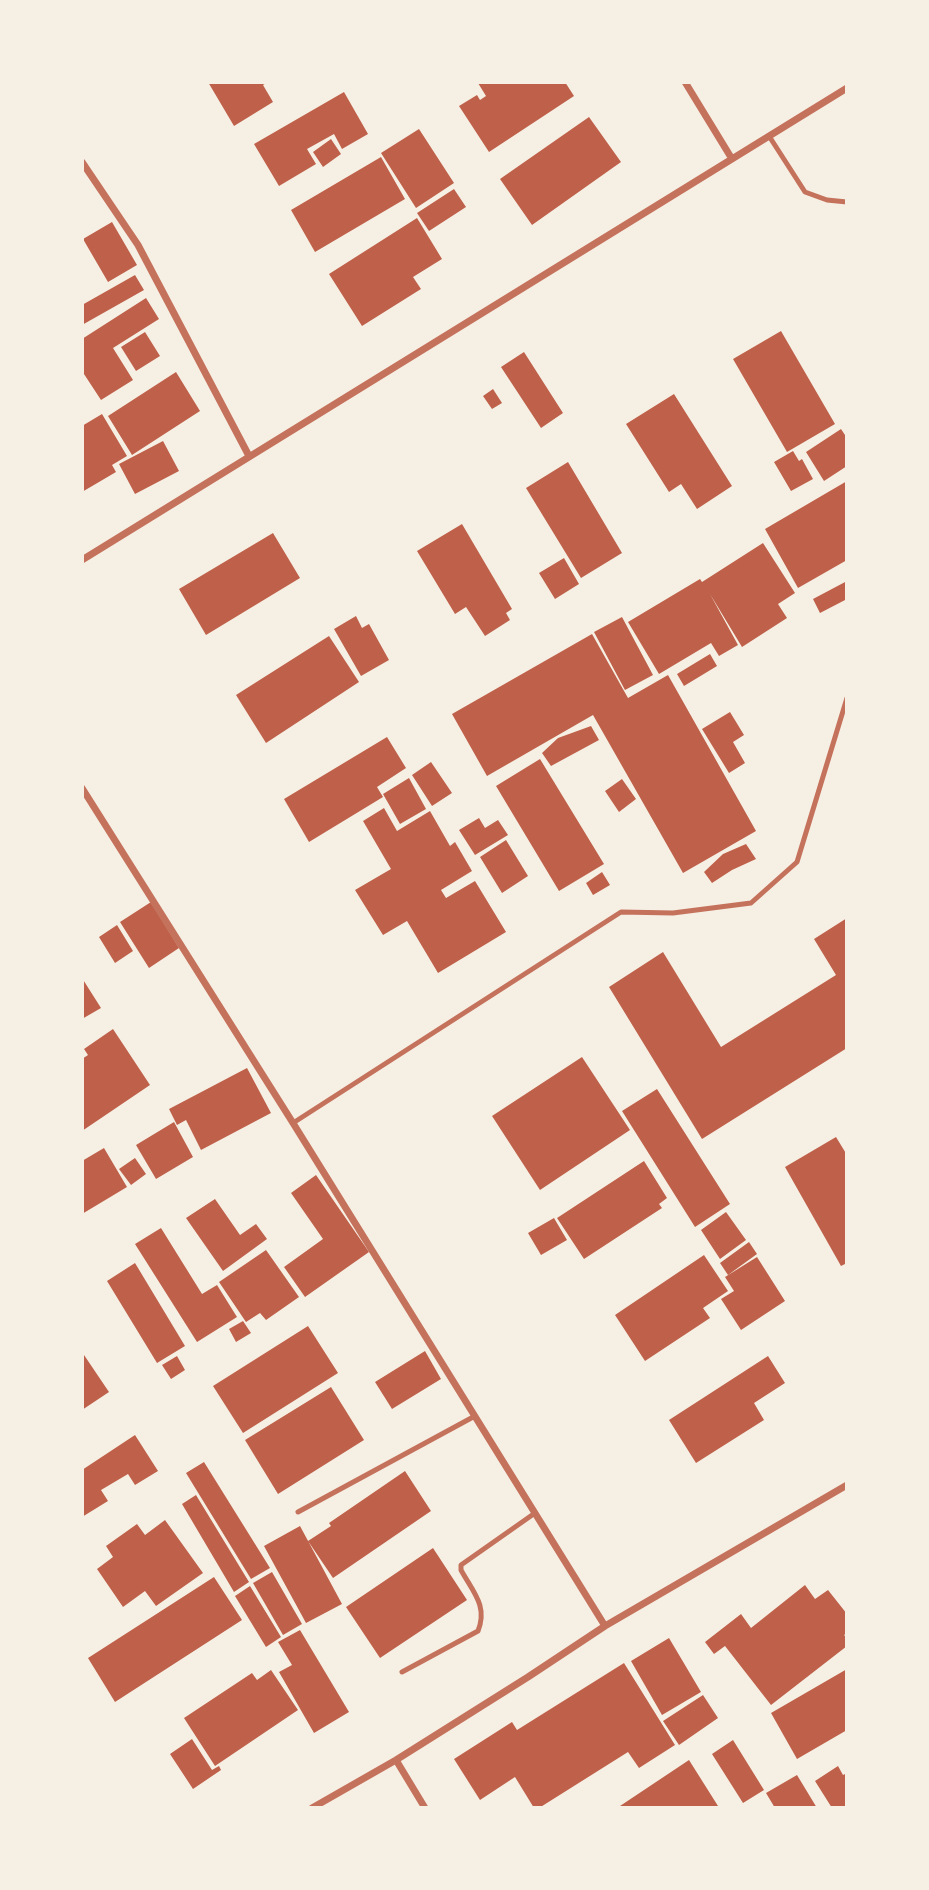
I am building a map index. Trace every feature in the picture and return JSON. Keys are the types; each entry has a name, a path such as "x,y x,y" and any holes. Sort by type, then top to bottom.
{"street":[{"path":"685,82 732,159"},
{"path":"82,560 847,88"},
{"path":"82,162 138,245 249,456"},
{"path":"82,788 605,1626"},
{"path":"312,1808 396,1760 605,1626 847,1485"},
{"path":"396,1760 425,1808"}],"lane":[{"path":"769,136 806,192 827,200 847,202"},
{"path":"293,1123 621,912 673,913 751,903 797,862 847,698"},
{"path":"298,1512 475,1416"},
{"path":"402,1672 478,1631 482,1609 461,1570 461,1565 535,1513"}],"building":[{"path":"208,82 268,82 263,85 273,102 234,126"},
{"path":"565,82 574,96 489,152 459,106 477,95 480,100 486,96 478,83"},
{"path":"344,92 368,134 342,149 334,134 307,149 316,164 279,186 254,144"},
{"path":"589,117 621,162 532,225 500,179"},
{"path":"419,129 454,183 416,208 381,153"},
{"path":"331,139 341,154 323,167 313,152"},
{"path":"381,157 405,199 315,252 291,210"},
{"path":"454,189 466,207 429,231 417,213"},
{"path":"417,218 442,259 413,277 421,289 362,326 329,274"},
{"path":"112,222 137,265 108,282 83,239"},
{"path":"135,275 144,290 82,325 82,305"},
{"path":"146,298 159,319 113,348 133,380 101,400 82,371 82,339"},
{"path":"781,331 835,424 787,452 733,359"},
{"path":"145,332 160,356 136,371 121,347"},
{"path":"524,352 563,413 541,428 501,367"},
{"path":"176,372 200,411 132,455 108,416"},
{"path":"493,389 502,403 492,409 483,396"},
{"path":"674,394 732,486 697,509 681,484 669,492 626,424"},
{"path":"102,414 127,456 112,465 116,472 82,492 82,426"},
{"path":"841,429 847,438 847,466 824,481 806,452"},
{"path":"163,441 179,471 135,494 119,464"},
{"path":"793,451 799,461 802,459 813,479 791,491 774,462"},
{"path":"568,462 622,553 581,578 526,488"},
{"path":"847,481 847,560 798,588 765,529"},
{"path":"462,524 512,609 506,613 510,620 485,636 466,607 455,614 417,551"},
{"path":"273,533 300,578 206,635 179,589"},
{"path":"763,543 795,593 778,604 787,618 742,647 710,594 738,645 719,656 711,643 659,674 628,622 700,579 702,582"},
{"path":"564,558 579,584 555,599 539,573"},
{"path":"847,581 847,599 820,613 813,599"},
{"path":"356,616 362,628 369,624 389,660 361,676 334,629"},
{"path":"622,617 653,675 625,690 594,632"},
{"path":"592,634 628,698 668,675 756,831 683,873 593,715 487,776 452,714"},
{"path":"329,636 359,682 266,743 236,695"},
{"path":"710,654 717,666 684,686 677,674"},
{"path":"730,712 744,735 733,742 745,763 729,773 702,729"},
{"path":"591,726 599,740 551,766 542,753 558,738"},
{"path":"387,737 406,768 377,787 383,797 309,842 284,799"},
{"path":"540,759 604,864 559,891 496,786"},
{"path":"431,762 452,793 432,806 412,775"},
{"path":"409,778 426,809 400,824 383,794"},
{"path":"622,779 636,799 619,812 605,791"},
{"path":"384,808 397,831 430,811 450,846 455,842 472,871 441,890 446,898 475,881 506,932 438,973 407,921 383,935 355,890 391,869 363,821"},
{"path":"479,818 485,828 498,820 508,835 475,855 459,830"},
{"path":"506,840 528,876 502,893 480,857"},
{"path":"746,844 756,859 712,883 704,872 723,854"},
{"path":"602,872 610,885 593,895 586,883"},
{"path":"151,902 179,948 149,968 120,922"},
{"path":"847,918 847,1048 702,1139 609,987 663,952 721,1047 836,975 814,939"},
{"path":"117,925 133,951 115,963 99,937"},
{"path":"82,978 101,1008 82,1019"},
{"path":"113,1029 150,1085 82,1131 82,1059 88,1055 84,1049"},
{"path":"582,1057 630,1130 540,1190 492,1116"},
{"path":"247,1068 271,1113 201,1150 186,1120 177,1125 169,1109"},
{"path":"657,1089 730,1204 695,1227 622,1111"},
{"path":"174,1122 193,1157 156,1179 136,1145"},
{"path":"836,1137 847,1155 847,1263 841,1266 785,1167"},
{"path":"104,1148 127,1187 82,1214 82,1161"},
{"path":"135,1158 146,1174 131,1185 119,1169"},
{"path":"644,1161 667,1198 659,1204 662,1208 584,1259 557,1218"},
{"path":"316,1175 369,1252 305,1297 284,1267 323,1239 291,1193"},
{"path":"215,1199 240,1235 256,1224 267,1239 223,1271 186,1218"},
{"path":"726,1212 746,1240 720,1259 701,1230"},
{"path":"554,1218 567,1240 541,1255 528,1233"},
{"path":"161,1228 202,1294 217,1285 237,1317 197,1342 135,1244"},
{"path":"749,1242 757,1254 728,1275 720,1263"},
{"path":"266,1250 299,1297 266,1320 260,1313 246,1322 219,1282"},
{"path":"704,1255 728,1291 703,1308 710,1318 645,1361 615,1315"},
{"path":"757,1257 785,1301 741,1330 721,1299 734,1291 725,1277"},
{"path":"135,1263 185,1346 157,1363 107,1281"},
{"path":"243,1321 251,1333 236,1342 229,1329"},
{"path":"308,1326 338,1373 243,1433 213,1386"},
{"path":"425,1351 441,1379 392,1409 375,1382"},
{"path":"82,1352 109,1392 82,1410"},
{"path":"177,1356 185,1370 171,1379 162,1365"},
{"path":"768,1356 785,1383 754,1403 764,1420 696,1463 669,1420"},
{"path":"331,1387 364,1440 278,1494 245,1440"},
{"path":"135,1435 158,1471 135,1485 128,1474 101,1490 108,1501 82,1517 82,1470"},
{"path":"204,1462 270,1568 251,1579 186,1473"},
{"path":"405,1471 431,1511 333,1578 308,1541 331,1526 329,1523"},
{"path":"196,1495 249,1582 234,1592 182,1504"},
{"path":"165,1520 203,1573 156,1606 145,1591 123,1607 97,1569 113,1557 106,1546 137,1524 145,1535"},
{"path":"300,1526 342,1604 306,1623 264,1546"},
{"path":"433,1548 467,1600 380,1658 346,1607"},
{"path":"272,1572 302,1624 283,1635 253,1583"},
{"path":"214,1577 242,1620 115,1702 88,1658"},
{"path":"805,1585 815,1599 828,1590 847,1614 847,1633 844,1635 847,1638 847,1646 771,1705 725,1646 714,1654 705,1642 741,1614 751,1628"},
{"path":"250,1586 281,1637 266,1647 235,1596"},
{"path":"300,1630 349,1712 314,1733 279,1672 292,1665 278,1642"},
{"path":"669,1638 701,1692 662,1715 631,1661"},
{"path":"624,1663 675,1745 639,1768 628,1752 539,1808 534,1808 515,1777 480,1800 454,1759 512,1722 517,1730"},
{"path":"847,1669 847,1730 797,1759 771,1713"},
{"path":"271,1670 298,1710 215,1766 184,1718 252,1673 257,1680"},
{"path":"703,1695 718,1718 679,1745 663,1721"},
{"path":"192,1739 212,1770 219,1766 221,1770 193,1789 170,1754"},
{"path":"733,1740 764,1790 743,1803 712,1754"},
{"path":"689,1760 718,1806 715,1808 617,1808"},
{"path":"838,1766 843,1775 847,1773 847,1808 832,1808 815,1781"},
{"path":"797,1775 817,1808 775,1808 766,1793"}]}
